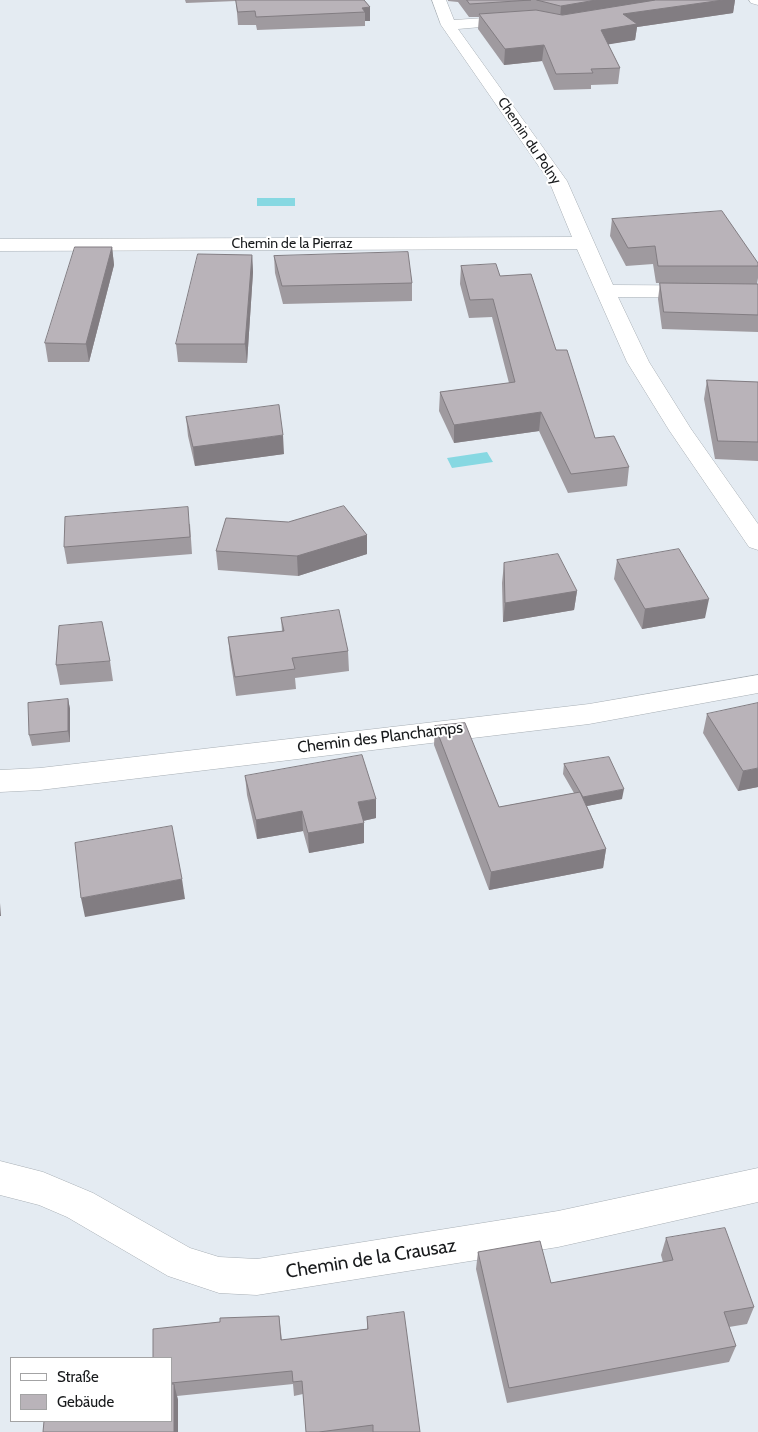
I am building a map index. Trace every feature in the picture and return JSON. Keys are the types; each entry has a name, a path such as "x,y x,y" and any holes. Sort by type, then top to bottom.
{"street":[{"name":"Chemin du Polny","path":"439,0 448,25 558,181 638,362 680,430 758,542"},
{"path":"448,25 525,20"},
{"name":"Chemin de la Pierraz","path":"0,245 584,243"},
{"path":"606,291 758,292"},
{"name":"Chemin des Planchamps","path":"0,781 40,779 589,714 758,684"},
{"name":"Chemin de la Crausaz","path":"0,1178 43,1189 80,1205 181,1264 219,1275 257,1277 558,1229 758,1185"}],"water":[{"path":"257,198 295,198 295,206 257,206"},
{"path":"487,452 493,462 452,468 447,458"}],"building":[{"path":"236,0 364,0 370,7 362,8 365,12 256,17 255,11 238,12"},
{"path":"467,0 531,0 470,4"},
{"path":"537,0 596,0 561,6"},
{"path":"656,0 723,0 623,14 637,24 601,30 620,68 591,69 593,73 556,74 544,45 505,49 479,14 536,10 562,15"},
{"path":"722,211 758,263 758,266 658,266 655,246 628,248 612,219"},
{"path":"75,247 112,247 86,344 45,343"},
{"path":"408,252 412,283 282,286 274,256"},
{"path":"198,254 252,255 245,344 176,344"},
{"path":"496,264 500,276 531,274 556,350 567,350 595,438 614,436 629,467 571,474 541,412 454,425 440,392 515,382 493,299 470,300 461,266"},
{"path":"660,283 758,284 758,315 664,312"},
{"path":"707,380 758,382 758,442 718,441"},
{"path":"279,405 283,435 193,447 186,417"},
{"path":"344,506 367,535 297,556 216,551 226,518 288,522"},
{"path":"188,507 190,537 64,547 65,517"},
{"path":"679,549 709,599 645,609 617,560"},
{"path":"558,554 577,591 505,603 504,563"},
{"path":"339,610 348,651 292,658 295,669 235,677 228,637 284,631 281,618"},
{"path":"102,622 110,661 56,665 59,626"},
{"path":"68,699 68,731 29,735 28,703"},
{"path":"758,703 758,768 743,771 707,714"},
{"path":"465,723 499,807 580,792 606,849 491,872 435,726"},
{"path":"362,755 376,799 358,802 364,823 308,833 302,811 256,820 245,776"},
{"path":"609,757 624,789 583,797 564,764"},
{"path":"172,826 182,879 81,898 75,843"},
{"path":"725,1228 754,1307 724,1312 736,1346 509,1388 478,1252 540,1241 551,1283 673,1260 666,1238"},
{"path":"404,1312 420,1432 373,1432 373,1425 306,1432 302,1381 293,1382 292,1371 172,1383 172,1357 153,1357 153,1329 220,1322 220,1318 279,1316 281,1340 368,1329 367,1317"},
{"path":"172,1384 174,1384 174,1432 43,1432 44,1422 172,1422"}]}
